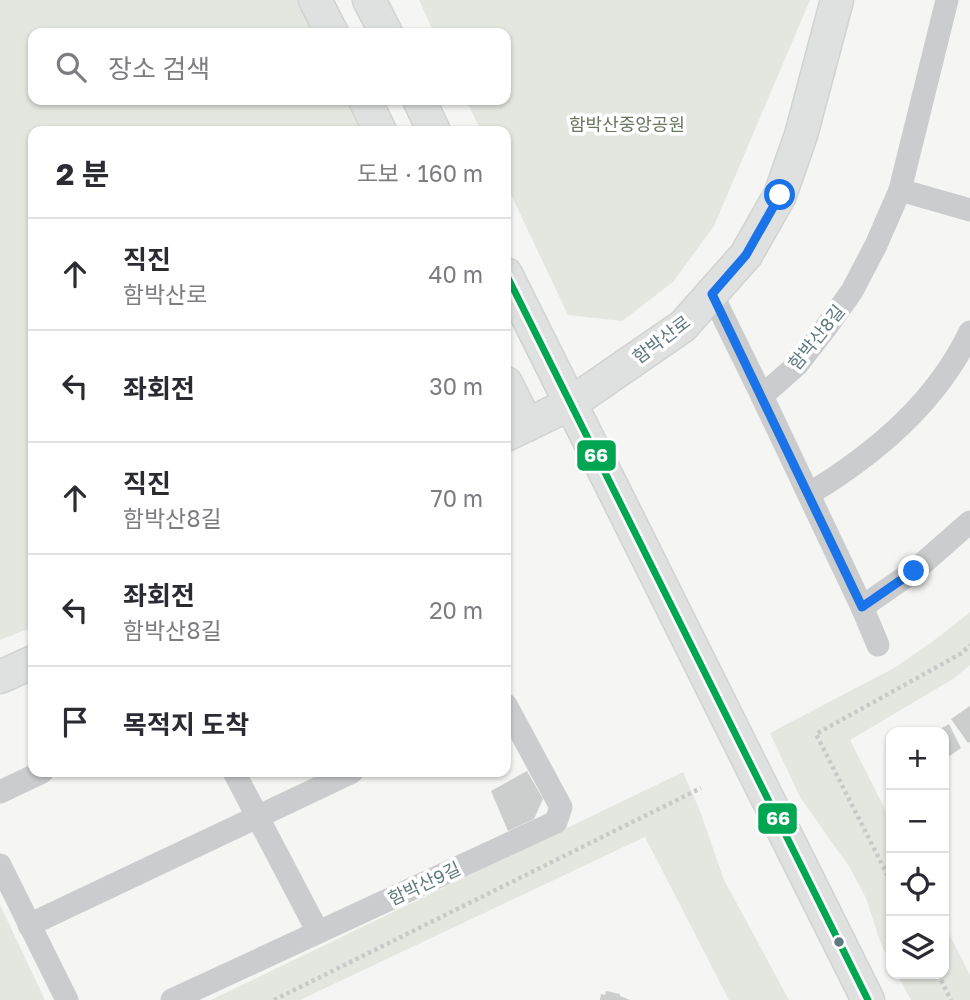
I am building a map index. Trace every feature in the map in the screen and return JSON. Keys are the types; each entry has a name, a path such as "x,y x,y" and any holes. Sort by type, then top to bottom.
{"street":[{"path":"315,0 329,28"},
{"path":"369,0 383,28"},
{"name":"함박산로","path":"516,430 570,404 683,326 746,255 780,195 801,135 837,0"},
{"name":"함박산8길","path":"762,396 797,365 852,291 876,245 900,190 947,0"},
{"path":"367,105 378,126"},
{"path":"421,105 432,126"},
{"path":"900,190 970,210"},
{"path":"511,284 868,1000"},
{"path":"712,294 878,645"},
{"path":"809,495 852,468 886,441 927,397 959,354 970,332"},
{"path":"511,406 516,430"},
{"path":"862,607 914,571 970,522"},
{"path":"0,677 28,664"},
{"name":"함박산9길","path":"172,1000 556,822 561,807 511,714"},
{"path":"0,792 32,777"},
{"path":"236,777 318,932"},
{"path":"29,925 341,777"},
{"path":"0,865 67,1000"}],"path":[{"path":"886,872 816,734 962,653 970,645"},
{"path":"274,1000 701,788"},
{"path":"940,979 951,1000"}],"green space":[{"path":"0,0 300,0 313,28 28,28 28,105 348,105 359,126 28,126 28,629 0,640"},
{"name":"함박산중앙공원","path":"419,0 810,0 714,226 673,282 622,321 568,315 511,195 511,126 479,126 468,105 511,105 511,28 432,28"},
{"path":"970,612 970,665 953,679 850,740 886,811 886,954 866,898 850,868 800,797 770,733 896,667"},
{"path":"683,772 724,880 789,1000 729,1000 645,837 300,1000 211,1000"},
{"path":"0,905 45,1000 0,1000"},
{"path":"949,934 970,975 970,1000 911,1000 900,979 949,979"}],"building":[{"path":"970,706 970,742 968,743 951,719"},
{"path":"949,724 961,748 949,756 949,727 944,727"},
{"path":"527,771 543,799 534,819 508,831 491,791"},
{"path":"606,991 620,994 630,1000 600,1000 601,994 605,995"}],"transit line":[{"name":"66","path":"511,284 868,1000"}],"route":[{"path":"780,195 746,255 712,294 862,607 914,571"}]}
